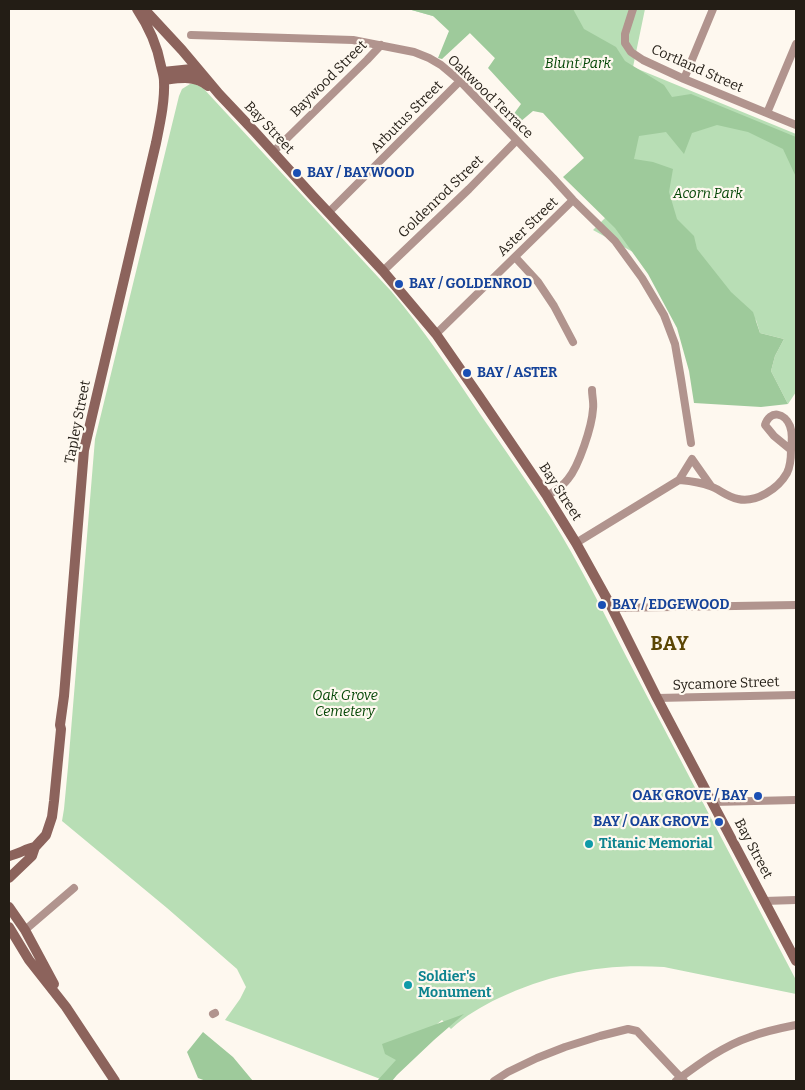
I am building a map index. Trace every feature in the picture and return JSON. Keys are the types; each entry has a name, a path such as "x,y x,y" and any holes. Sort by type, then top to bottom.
{"main road":[{"name":"Tapley Street","path":"9,878 32,856 35,847 46,835 52,817 84,450 156,143 160,118 164,76 157,45 148,24 137,9"},
{"name":"Bay Street","path":"144,9 219,94 383,271 436,334 547,496 576,543 612,608 657,698 796,960"},
{"path":"164,76 192,69 202,74"},
{"name":"Bay Street","path":"164,76 197,79 219,94"},
{"path":"9,856 35,847"},
{"path":"9,907 25,930 66,1008"},
{"path":"9,928 29,960 66,1008 115,1081"}],"street":[{"name":"Cortland Street","path":"633,9 625,34 625,43 630,52 684,79 796,125"},
{"path":"684,79 713,9"},
{"name":"Oakwood Terrace","path":"191,35 353,40 414,52 441,65 460,82 615,241 642,278 664,315 675,344 691,443"},
{"path":"767,113 796,44"},
{"name":"Baywood Street","path":"273,152 381,45"},
{"name":"Arbutus Street","path":"329,212 460,82"},
{"name":"Goldenrod Street","path":"383,271 445,213 516,141"},
{"name":"Aster Street","path":"436,334 573,200"},
{"path":"515,258 538,282 554,306 573,342"},
{"path":"547,496 562,486 577,466 594,409 592,390"},
{"path":"679,480 711,486 738,499 748,500 763,495 778,485 787,473 790,460 791,450 792,432 788,420 776,414 771,415 767,418 765,425 774,436 791,450"},
{"path":"576,543 679,480 692,459 711,486"},
{"path":"612,608 796,605"},
{"name":"Sycamore Street","path":"657,698 796,695"},
{"path":"713,802 796,800"},
{"path":"25,930 74,888"},
{"path":"764,900 796,900"},
{"path":"494,1081 537,1058 600,1036 628,1029 637,1031 680,1080 703,1061 727,1047 749,1037 796,1025"}],"green space":[{"name":"Acorn Park","path":"408,9 645,9 633,67 796,134 796,392 788,404 771,371 775,356 784,339 760,333 756,320 593,230 607,216 610,173 461,24"},
{"name":"Blunt Park","path":"408,9 573,9 584,29 616,47 625,61 664,85 672,97 691,94 796,137 796,177 783,149 748,132 717,125 692,133 684,154 666,132 639,136 634,159 653,162 673,169 669,192 677,219 694,236 697,249 731,292 753,312 760,333 784,339 775,356 771,371 788,404 761,407 694,403 689,371 677,328 648,274 615,228 563,177 584,158 543,113 533,111 520,122 513,115 521,104 488,68 495,58 470,33 442,59 438,58 449,31 433,16"},
{"name":"Oak Grove Cemetery","path":"190,84 203,88 391,291 437,351 542,505 590,587 796,980 796,994 664,967 600,968 559,976 519,989 486,1004 451,1029 442,1020 431,1029 383,1080 225,1020 246,987 237,969 62,821 95,439 179,96 182,89"},
{"path":"464,1014 392,1081 377,1081 396,1060 385,1054 382,1044"},
{"path":"203,1032 233,1057 253,1081 206,1081 198,1078 187,1052"}],"place":[{"name":"BAY / BAYWOOD","path":"297,173"},
{"name":"BAY / GOLDENROD","path":"399,284"},
{"name":"BAY / ASTER","path":"467,373"},
{"name":"BAY / EDGEWOOD","path":"602,605"},
{"name":"OAK GROVE / BAY","path":"758,796"},
{"name":"BAY / OAK GROVE","path":"719,822"},
{"name":"Titanic Memorial","path":"589,844"},
{"name":"Soldier's Monument","path":"408,985"}],"district":[{"name":"BAY","path":"670,645"}]}
